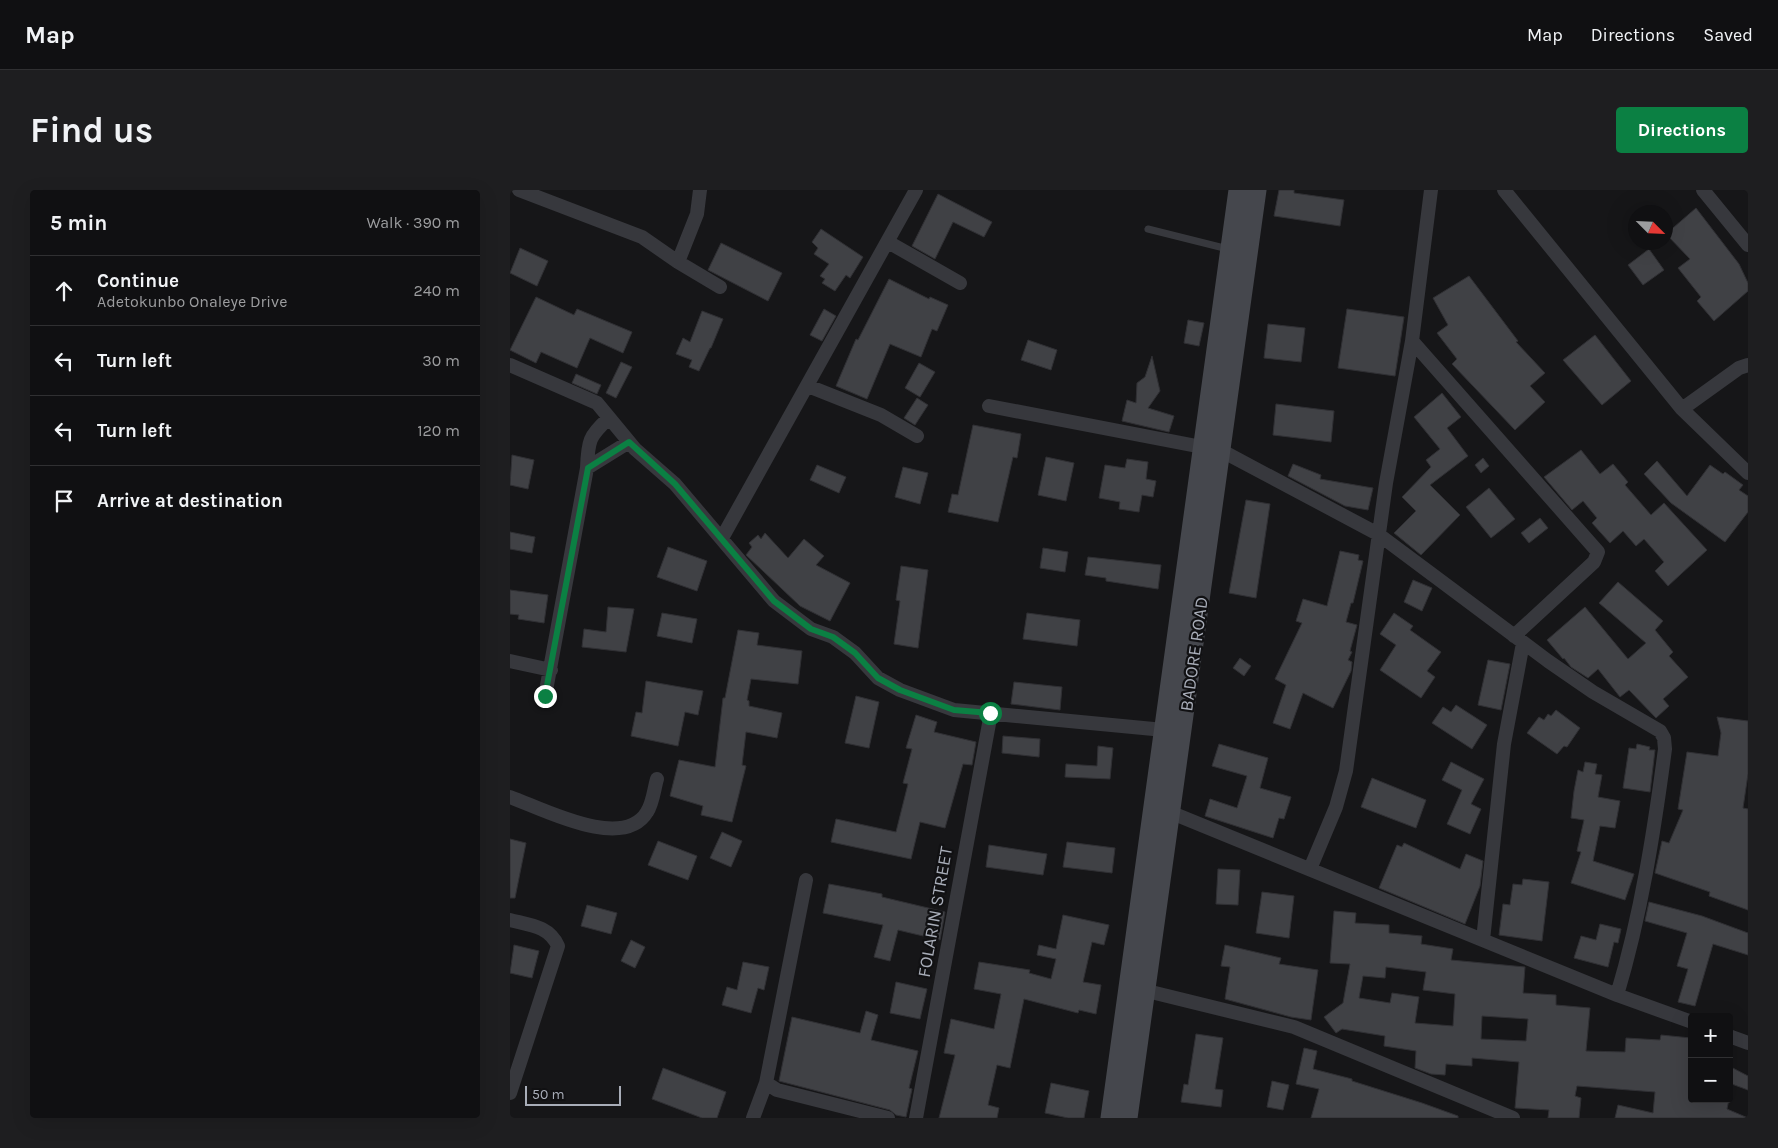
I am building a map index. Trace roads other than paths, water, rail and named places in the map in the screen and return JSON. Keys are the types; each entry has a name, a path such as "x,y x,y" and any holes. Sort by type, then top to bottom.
{"main road":[{"name":"BADORE ROAD","path":"1110,1118 1238,190"},
{"name":"BADORE ROAD","path":"1128,1118 1172,814 1257,190"},
{"path":"1216,344 1236,348"}],"street":[{"path":"519,190 642,237 678,262 720,287"},
{"path":"678,262 698,214 700,190"},
{"path":"722,538 916,190"},
{"path":"1310,869 1336,807 1346,771 1378,534 1412,340 1431,190"},
{"path":"1504,190 1682,409 1748,473"},
{"path":"1703,190 1748,245"},
{"path":"888,242 960,283"},
{"path":"1412,340 1598,552 1594,562 1519,639 1504,744 1483,940"},
{"path":"510,365 581,394 597,403 629,442 675,484 774,601 811,629 833,637 855,653 878,678 900,690 954,710 1164,730"},
{"path":"1682,409 1739,368 1748,365"},
{"path":"808,386 881,415 917,436"},
{"path":"989,406 1202,447"},
{"path":"545,696 588,468 588,450 594,432 610,418"},
{"path":"588,468 629,442"},
{"path":"1222,451 1378,534 1592,692 1656,728 1664,738 1666,750 1655,830 1631,949 1617,995"},
{"path":"510,661 551,670"},
{"name":"FOLARIN STREET","path":"916,1118 990,713"},
{"path":"510,797 552,815 586,825 613,828 634,825 647,812 657,779"},
{"path":"1172,814 1617,995 1688,1021"},
{"path":"753,1118 766,1083 806,880"},
{"path":"510,920 545,929 554,936 558,946 510,1093"},
{"path":"1147,991 1294,1027 1513,1118"},
{"path":"1733,1037 1748,1043"},
{"path":"766,1083 777,1090 888,1118"}],"lane":[{"path":"1148,229 1229,249"}]}
